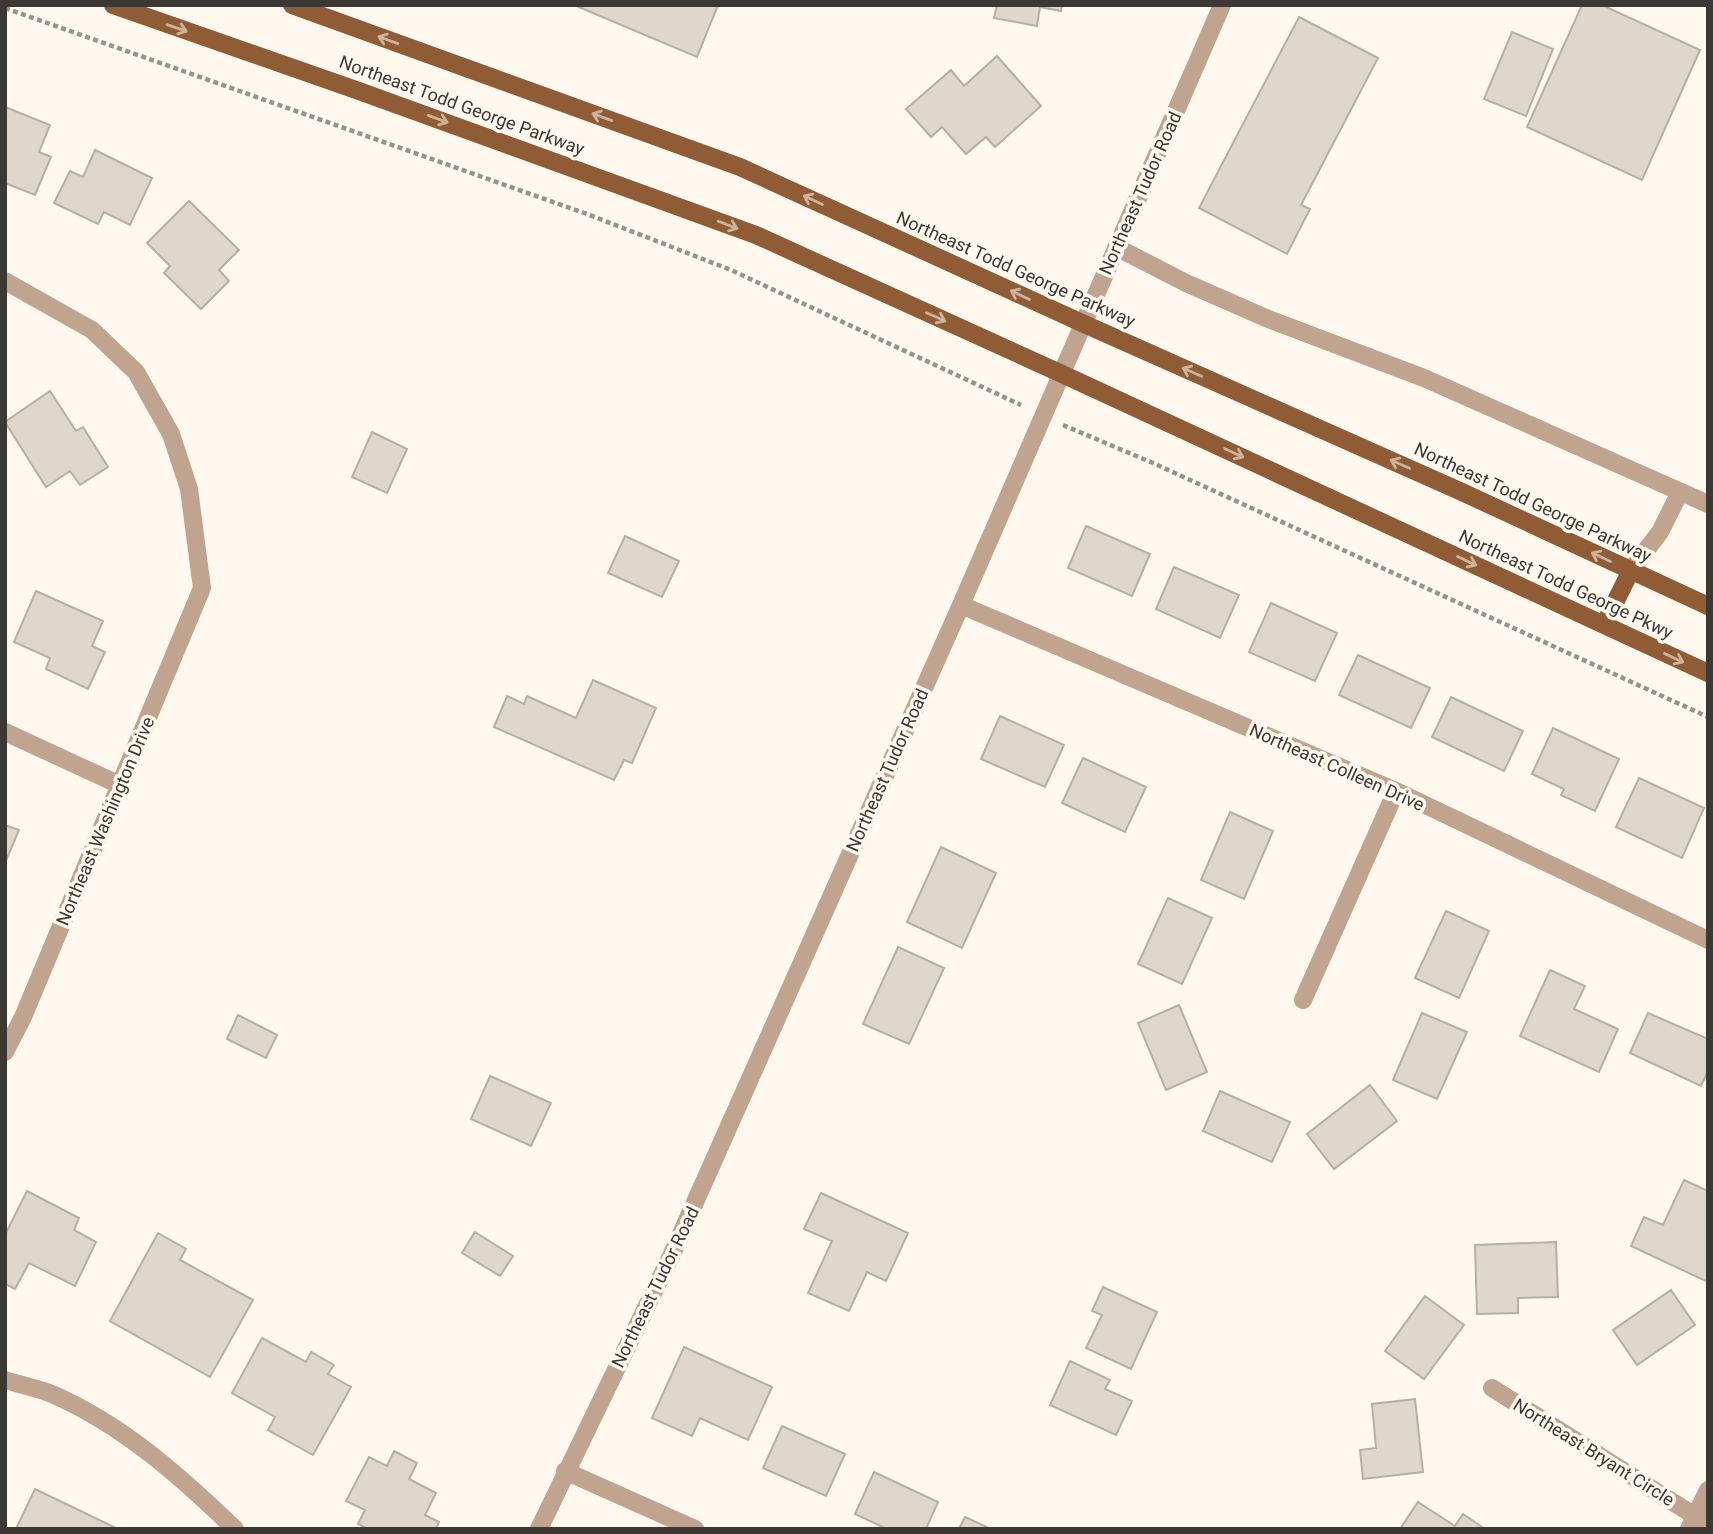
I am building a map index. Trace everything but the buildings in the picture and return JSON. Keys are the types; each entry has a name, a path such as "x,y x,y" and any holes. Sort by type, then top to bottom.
{"main road":[{"name":"Northeast Todd George Parkway","path":"113,5 372,95 745,231 1406,533"},
{"name":"Northeast Todd George Parkway","path":"292,5 740,167 1462,492 1708,606"},
{"name":"Northeast Todd George Pkwy","path":"1406,533 1708,673"},
{"path":"1604,625 1631,570"}],"street":[{"name":"Northeast Tudor Road","path":"539,1529 672,1254 961,606 1222,5"},
{"path":"1116,247 1185,283 1266,318 1424,378 1708,504"},
{"name":"Northeast Washington Drive","path":"5,281 92,331 136,372 171,434 189,489 202,588 23,1017 5,1052"},
{"path":"1631,570 1660,532 1681,492"},
{"name":"Northeast Colleen Drive","path":"961,606 1396,791 1708,940"},
{"path":"5,732 120,785"},
{"path":"1303,1000 1396,791"},
{"path":"5,1380 51,1394 123,1432 187,1483 235,1529"},
{"name":"Northeast Bryant Circle","path":"1492,1388 1698,1522"},
{"path":"565,1471 695,1529"},
{"path":"1698,1522 1708,1490"}],"path":[{"path":"5,8 587,214 719,265 1708,717"}]}
